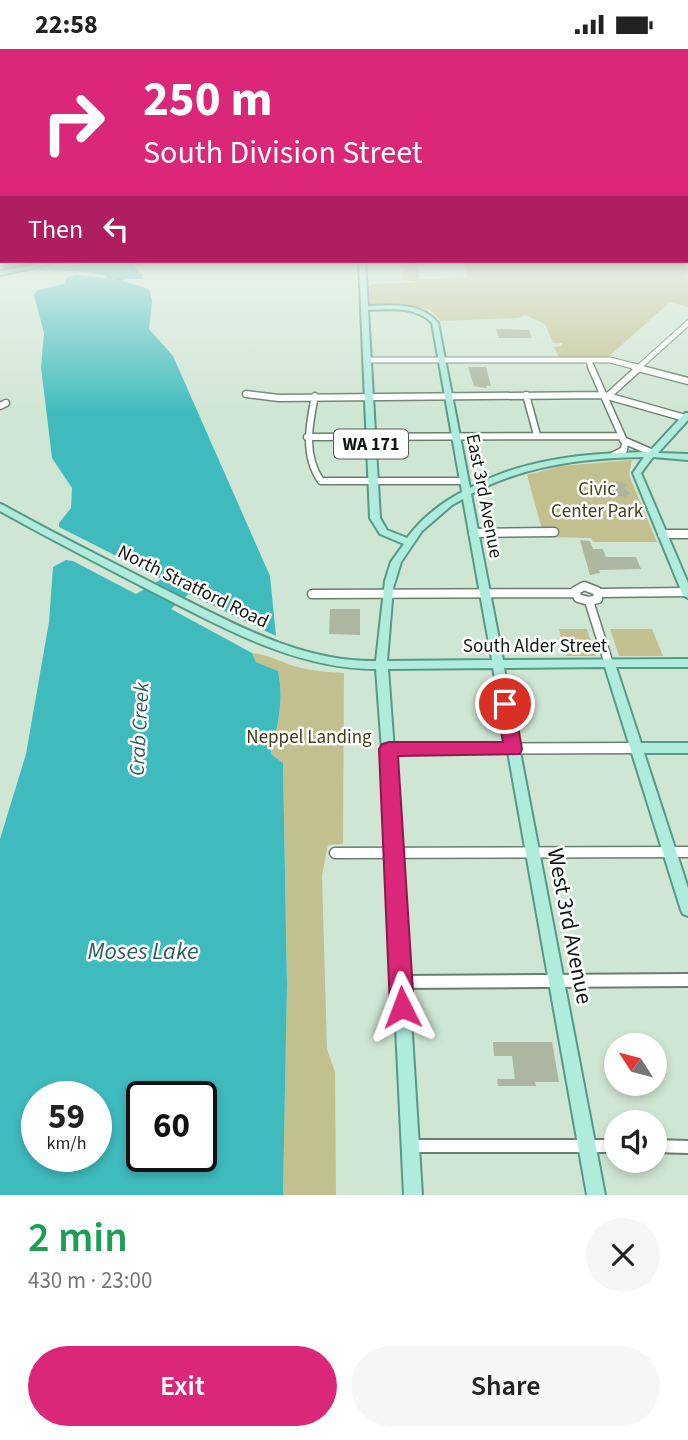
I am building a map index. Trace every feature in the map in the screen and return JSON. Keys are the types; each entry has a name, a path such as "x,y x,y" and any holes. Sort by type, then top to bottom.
{"main road":[{"name":"East 3rd Avenue","path":"365,308 406,309 427,315 435,323 513,749"},
{"name":"WA 171","path":"365,308 374,518 377,527 390,536 408,542"},
{"path":"687,417 640,467 637,477 687,594"},
{"path":"413,1195 382,665 387,594 396,562 408,542 426,521 466,493 524,469 568,460 614,455 652,453 688,457"},
{"name":"North Stratford Road","path":"0,507 142,582 296,655 335,663 382,665"},
{"name":"South Alder Street","path":"382,665 688,663"},
{"path":"609,664 688,910"},
{"path":"636,748 688,748"},
{"name":"West 3rd Avenue","path":"513,749 596,1195"}],"street":[{"path":"606,395 688,323"},
{"path":"588,360 606,395 622,438 624,450 614,455"},
{"path":"367,361 610,360 688,381"},
{"path":"246,394 279,398 369,395 606,395 687,417"},
{"path":"526,395 537,435"},
{"path":"315,396 307,437 315,470 321,481 464,481"},
{"path":"307,437 537,435 622,438 652,453"},
{"path":"473,533 554,532"},
{"path":"662,534 688,534"},
{"path":"575,593 576,589 584,586 599,593 687,594"},
{"path":"312,594 575,593"},
{"path":"575,593 578,598 589,601 598,599 599,593"},
{"path":"589,601 609,664"},
{"path":"389,749 636,748"},
{"path":"335,853 688,852"},
{"path":"401,982 688,980"},
{"path":"411,1146 604,1146"},
{"path":"667,1146 688,1147"}],"green space":[{"path":"409,306 665,306 608,357 559,357 554,347 562,346 562,343 553,343 545,324 525,315 518,318 441,321 429,309"},
{"name":"Civic Center Park","path":"632,460 629,475 657,542 593,542 591,538 544,537 527,475 561,466"},
{"path":"559,629 587,629 596,656 566,656"},
{"path":"610,629 652,629 663,656 619,656"},
{"name":"Neppel Landing","path":"252,653 307,669 344,673 343,844 328,845 322,875 327,1049 335,1072 336,1195 283,1195 287,981 283,763 271,754 280,692 278,671 256,662"}],"water":[{"name":"Moses Lake","path":"37,306 151,306 149,329 173,356 270,576 276,636 189,594 171,609 252,653 256,662 278,671 280,706 271,754 283,763 287,985 283,1195 0,1195 0,839 26,754 49,622 53,567 66,560 73,561 136,594 162,579 59,527 59,523 71,508 72,488 52,458 41,367 44,333"}],"building":[{"path":"496,329 529,330 532,338 499,338"},
{"path":"468,367 486,367 491,386 474,386"},
{"path":"605,481 611,484 619,481 628,485 624,488 630,493 625,497 611,495 607,498 599,494 606,490 599,485"},
{"path":"580,540 590,541 593,549 603,549 606,557 636,557 641,569 599,570 600,573 590,575"},
{"path":"330,609 360,609 360,635 329,634"},
{"path":"493,1042 552,1042 559,1082 535,1082 536,1086 498,1086 497,1079 515,1079 512,1056 494,1056"}],"route":[{"path":"402,1007 389,749 513,749 505,704"}],"water label":[{"name":"Crab Creek","path":"139,729"}]}
